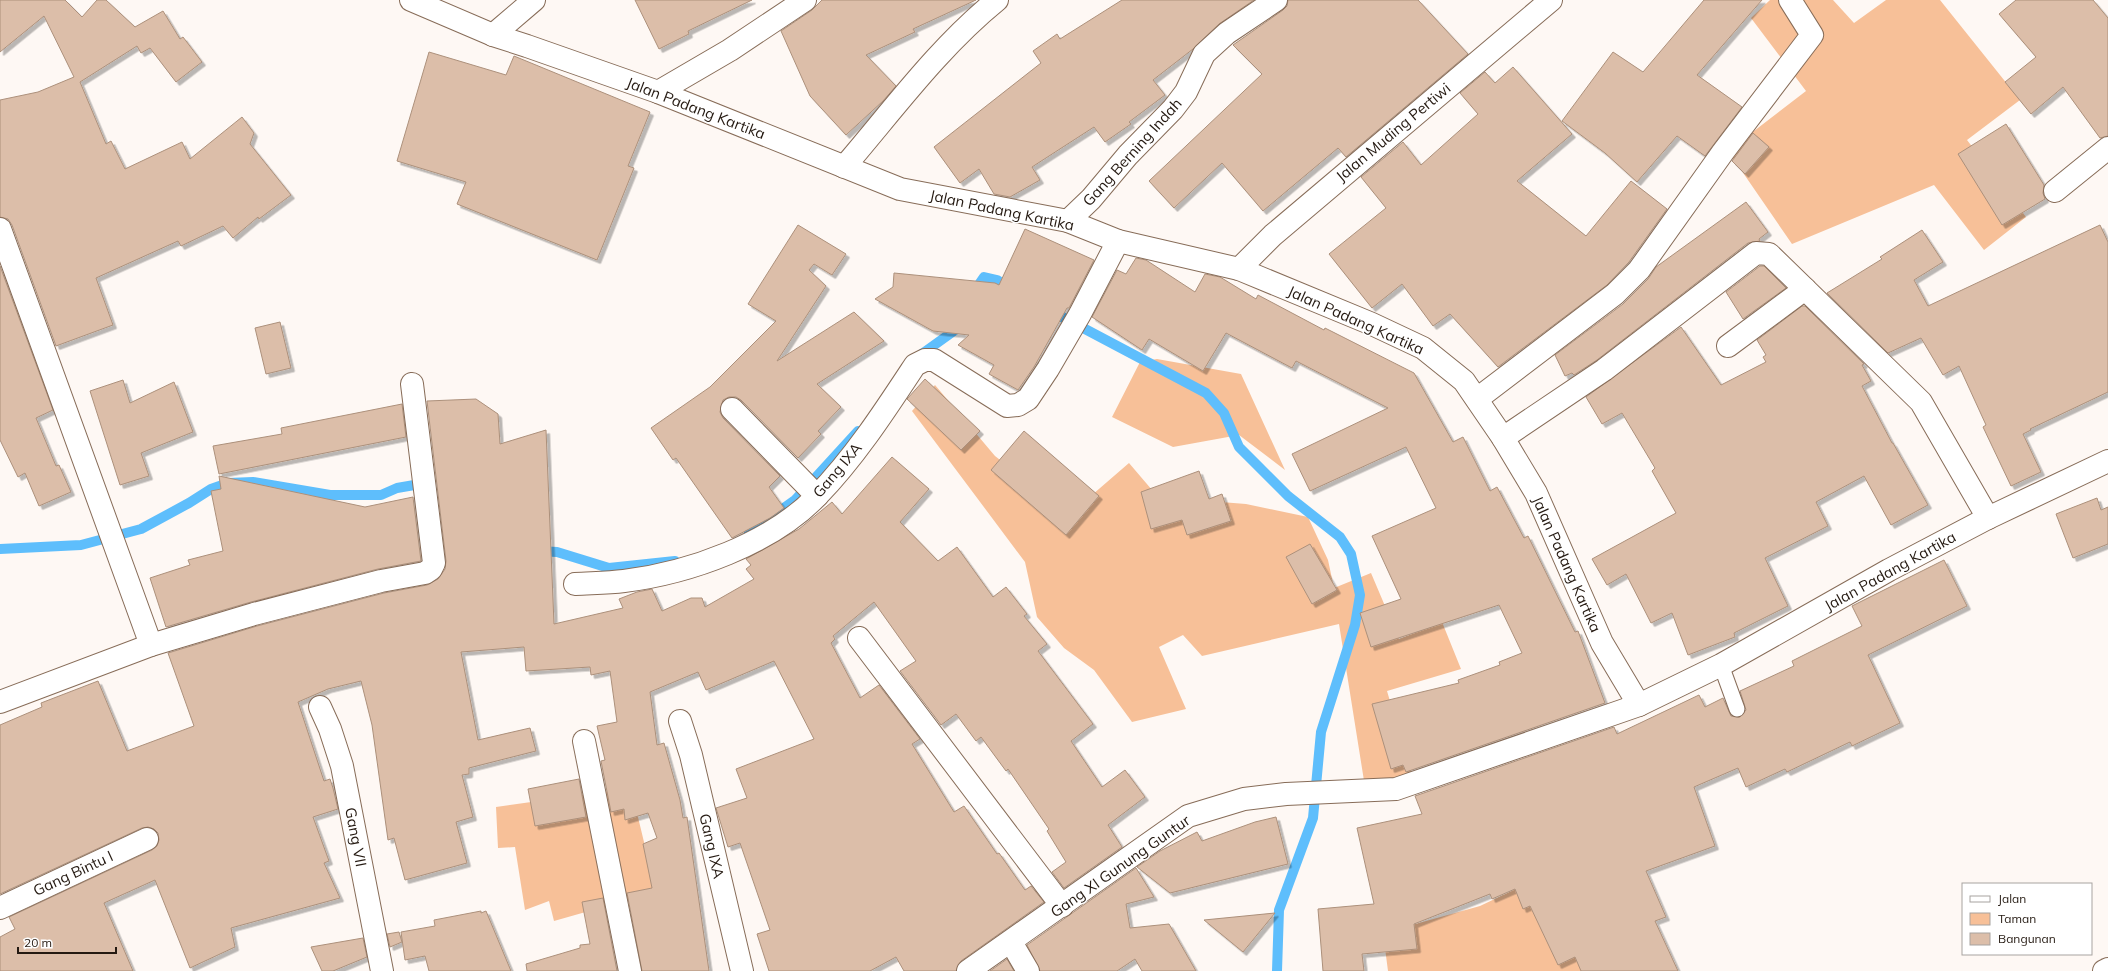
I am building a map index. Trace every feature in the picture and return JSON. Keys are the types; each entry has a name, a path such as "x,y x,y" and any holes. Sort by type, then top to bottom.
{"street":[{"name":"Jalan Padang Kartika","path":"411,0 492,36 527,46 658,92 900,189 1068,221 1118,241 1239,269 1423,348 1464,381 1503,438 1536,493 1602,643 1638,705 1721,665 1889,570 1988,518 2108,461"},
{"path":"492,36 534,0"},
{"path":"658,92 730,50 805,0"},
{"path":"844,167 935,60 976,18 997,0"},
{"name":"Gang Berning Indah","path":"1068,221 1091,199 1128,155 1173,109 1186,92 1204,54 1227,33 1276,0"},
{"name":"Jalan Muding Pertiwi","path":"1239,269 1273,235 1550,0"},
{"path":"1477,399 1615,294 1639,270 1722,152 1812,35 1790,0"},
{"path":"2054,191 2108,148"},
{"path":"0,228 151,645"},
{"name":"Gang IXA","path":"575,584 624,581 665,573 706,561 744,546 782,525 817,496 850,457 915,364 925,360 934,360 1008,406 1018,405 1028,400 1080,314 1118,241"},
{"path":"1503,438 1604,370 1756,253 1769,254 1921,402 1988,518"},
{"path":"1728,346 1805,289"},
{"path":"0,702 151,645 254,614 381,581 425,573 431,569 434,563 412,384"},
{"path":"732,409 817,496"},
{"path":"859,638 1062,906"},
{"name":"Gang XI Gunung Guntur","path":"968,971 1188,816 1244,798 1356,790 1396,789 1638,705"},
{"name":"Gang VII","path":"320,707 330,729 342,766 382,971"},
{"name":"Gang IXA","path":"680,721 692,762 742,971"},
{"path":"584,741 630,971"},
{"name":"Gang Bintu I","path":"0,908 147,839"},
{"path":"1011,942 1028,971"},
{"path":"2104,971 2108,969"}],"lane":[{"path":"1721,665 1737,709"}],"green space":[{"path":"1770,0 1833,0 1854,23 1886,0 1940,0 2020,100 1967,140 2026,217 1984,250 1934,185 1792,244 1728,151 1806,91 1751,18"},
{"path":"1157,359 1241,374 1285,470 1239,435 1173,447 1112,417 1140,362"},
{"path":"935,385 995,456 1070,514 1129,463 1158,497 1246,504 1308,517 1328,560 1334,588 1371,573 1399,639 1442,622 1461,669 1387,691 1412,776 1365,787 1339,624 1202,656 1183,635 1159,647 1186,709 1132,722 1094,670 1064,648 1037,617 1025,562 912,411"},
{"path":"631,788 656,892 554,921 549,901 525,910 515,847 498,848 496,807"},
{"path":"1530,882 1591,971 1388,971 1383,933 1480,906"}],"building":[{"path":"0,0 65,0 82,17 97,0 106,0 135,27 163,11 180,39 183,37 202,62 176,82 150,48 141,53 137,46 80,82 106,144 111,141 125,169 182,142 190,159 242,117 254,133 250,144 291,195 259,219 258,217 233,238 223,226 181,246 178,241 96,278 113,325 56,346 12,225 8,219 0,217 0,100 38,92 74,77 44,16 0,52"},
{"path":"635,0 752,0 688,31 689,34 659,49"},
{"path":"822,0 976,0 913,29 915,32 866,55 896,86 883,101 846,135 810,96 781,31 812,10"},
{"path":"1122,0 1254,0 1219,24 1193,49 1153,80 1165,95 1129,122 1131,124 1105,142 1094,127 1032,167 1040,180 1010,197 994,194 979,169 960,183 934,147 1041,63 1033,51 1057,34 1060,39"},
{"path":"1288,0 1418,0 1468,54 1346,157 1338,148 1263,211 1222,163 1174,208 1149,181 1262,74 1233,45 1283,10 1287,6"},
{"path":"1704,0 1762,0 1697,75 1742,107 1705,156 1677,136 1637,182 1605,153 1562,121 1613,52 1643,72"},
{"path":"2016,0 2093,0 2108,18 2108,136 2100,138 2063,87 2031,114 2005,82 2036,57 1999,14"},
{"path":"429,52 506,75 514,56 650,112 628,166 634,168 597,260 457,204 466,182 397,161"},
{"path":"1513,67 1572,134 1517,181 1586,236 1631,181 1667,209 1629,262 1607,285 1498,367 1450,314 1433,326 1402,284 1372,308 1329,254 1386,208 1361,177 1403,142 1421,165 1478,114 1460,93 1485,72 1495,83"},
{"path":"2006,124 2044,185 2043,193 2045,199 2002,225 1958,154"},
{"path":"1753,133 1769,147 1745,174 1732,161"},
{"path":"1746,202 1768,232 1759,239 1760,241 1748,243 1597,360 1574,375 1572,373 1565,376 1555,355 1623,304 1648,279 1656,267"},
{"path":"798,225 846,254 832,275 814,264 809,270 826,286 777,361 854,312 884,341 817,384 841,407 818,431 821,434 798,458 741,400 736,397 729,397 723,400 720,412 723,418 780,476 769,487 784,508 770,518 732,538 676,458 673,460 651,428 710,387 776,321 748,304"},
{"path":"2100,225 2108,242 2108,392 2030,429 2031,430 2023,434 2041,472 2011,486 1983,427 1986,425 1959,366 1943,375 1921,338 1888,353 1827,293 1882,259 1880,257 1922,230 1943,262 1914,280 1928,306"},
{"path":"1025,229 1094,260 1069,308 1067,308 1034,367 1018,390 989,374 994,365 958,345 969,335 933,331 875,299 893,287 894,273 995,283 999,285"},
{"path":"1136,258 1146,260 1195,292 1205,274 1220,277 1256,299 1258,295 1324,330 1325,328 1414,373 1453,442 1463,437 1490,491 1497,487 1524,538 1528,536 1575,632 1578,631 1605,703 1406,772 1403,765 1391,769 1372,704 1459,683 1458,680 1500,665 1499,662 1522,653 1499,605 1371,647 1360,613 1401,599 1372,536 1436,508 1406,447 1310,491 1292,454 1388,408 1296,361 1292,368 1226,333 1203,371 1149,339 1142,350 1092,317 1117,270 1126,274"},
{"path":"0,266 53,410 36,418 56,466 59,465 71,492 39,506 25,473 18,477 0,440"},
{"path":"1760,266 1764,266 1786,288 1743,319 1726,292"},
{"path":"1802,306 1805,306 1864,364 1862,365 1871,381 1862,386 1892,443 1928,505 1891,525 1864,476 1816,502 1828,526 1765,558 1788,606 1734,633 1735,637 1688,655 1672,613 1651,623 1626,574 1607,585 1592,559 1676,513 1652,471 1655,468 1622,413 1602,424 1586,397 1681,327 1721,385 1766,362 1763,357 1766,355 1757,340"},
{"path":"280,322 291,368 266,374 255,328"},
{"path":"925,379 980,431 961,450 907,399"},
{"path":"123,380 130,403 174,382 193,432 141,453 149,476 120,485 90,391"},
{"path":"476,399 498,414 500,444 546,430 554,624 623,608 619,599 637,592 652,589 662,611 691,598 702,598 705,607 754,579 746,569 751,565 746,559 799,529 832,502 842,514 892,457 929,489 900,522 938,561 957,547 993,597 1006,587 1027,614 1024,616 1047,644 1038,651 1093,724 1071,741 1102,787 1125,770 1145,797 1108,825 1122,847 1064,888 1052,872 1066,862 1047,831 1049,829 1008,769 1006,771 981,737 976,741 956,714 941,725 900,671 916,661 874,602 833,636 835,639 831,643 860,698 879,685 920,739 912,744 954,812 964,806 997,854 999,853 1025,890 1031,886 1044,902 961,961 956,971 904,971 896,957 870,971 769,971 757,934 770,930 740,843 728,847 716,808 747,798 736,769 814,739 774,661 706,690 698,672 650,692 657,745 664,743 680,800 683,818 687,817 709,971 642,971 627,893 652,888 643,844 657,838 648,813 625,820 624,809 611,812 601,761 605,760 597,726 617,722 610,671 591,675 590,667 526,671 524,647 461,652 478,740 530,728 536,751 469,768 469,774 462,775 473,817 456,822 467,863 405,880 394,838 388,840 372,725 361,681 328,689 298,702 324,781 330,779 338,809 313,817 329,861 324,863 340,898 231,928 235,947 190,968 155,880 104,903 133,971 0,971 0,937 15,929 9,917 152,850 157,846 159,840 158,833 154,829 148,827 142,828 0,894 0,725 42,707 41,703 98,681 127,751 194,726 168,653 257,626 384,593 427,585 438,579 445,569 446,561 427,401"},
{"path":"402,404 406,437 219,474 213,446 282,434 281,428"},
{"path":"1024,431 1099,496 1066,535 991,470"},
{"path":"1199,471 1209,499 1222,494 1231,521 1187,535 1182,520 1151,529 1141,492"},
{"path":"219,476 365,507 413,497 421,561 378,569 251,602 166,627 150,578 190,565 188,560 223,551 211,491 221,489"},
{"path":"2097,498 2101,510 2108,507 2108,544 2073,558 2056,514"},
{"path":"1310,544 1337,590 1312,604 1286,557"},
{"path":"1944,560 1967,606 1868,655 1900,723 1852,746 1850,742 1787,772 1785,769 1746,787 1738,768 1694,787 1715,846 1646,871 1666,917 1655,921 1678,971 1581,971 1575,957 1558,965 1530,906 1523,909 1515,889 1492,899 1490,894 1414,924 1417,949 1362,954 1364,971 1323,971 1318,909 1374,904 1357,828 1422,814 1415,796 1614,727 1617,734 1699,695 1705,707 1723,698 1731,716 1740,717 1746,710 1740,691 1794,666 1792,661 1862,626 1852,606"},
{"path":"579,779 586,817 535,826 528,789"},
{"path":"1276,817 1288,864 1170,893 1137,867 1160,851 1197,832 1202,841 1255,822"},
{"path":"1136,868 1154,897 1126,904 1130,928 1169,924 1196,971 1142,971 1135,959 1117,971 1040,971 1027,945"},
{"path":"603,898 617,971 527,971 526,964 580,948 580,945 590,944 582,902"},
{"path":"481,911 481,913 486,911 511,971 429,971 425,956 405,960 401,932 435,926 434,920"},
{"path":"1275,913 1243,952 1204,920"},
{"path":"399,932 402,942 390,947 387,934"},
{"path":"363,938 367,957 333,971 322,971 311,947"},
{"path":"1007,959 1014,971 990,971"}],"waterway":[{"path":"973,293 984,277 997,280 1012,290"},
{"path":"1051,311 1206,393 1224,413 1239,447 1288,496 1340,537 1351,554 1360,595 1355,625 1321,732 1313,818 1279,910 1277,971"},
{"path":"919,356 958,328 959,324"},
{"path":"749,533 795,500 858,431"},
{"path":"0,549 81,545 141,529 189,503 211,489 228,483 253,482 330,495 381,495 397,488 426,483"},
{"path":"538,551 557,552 609,568 675,561"}]}
